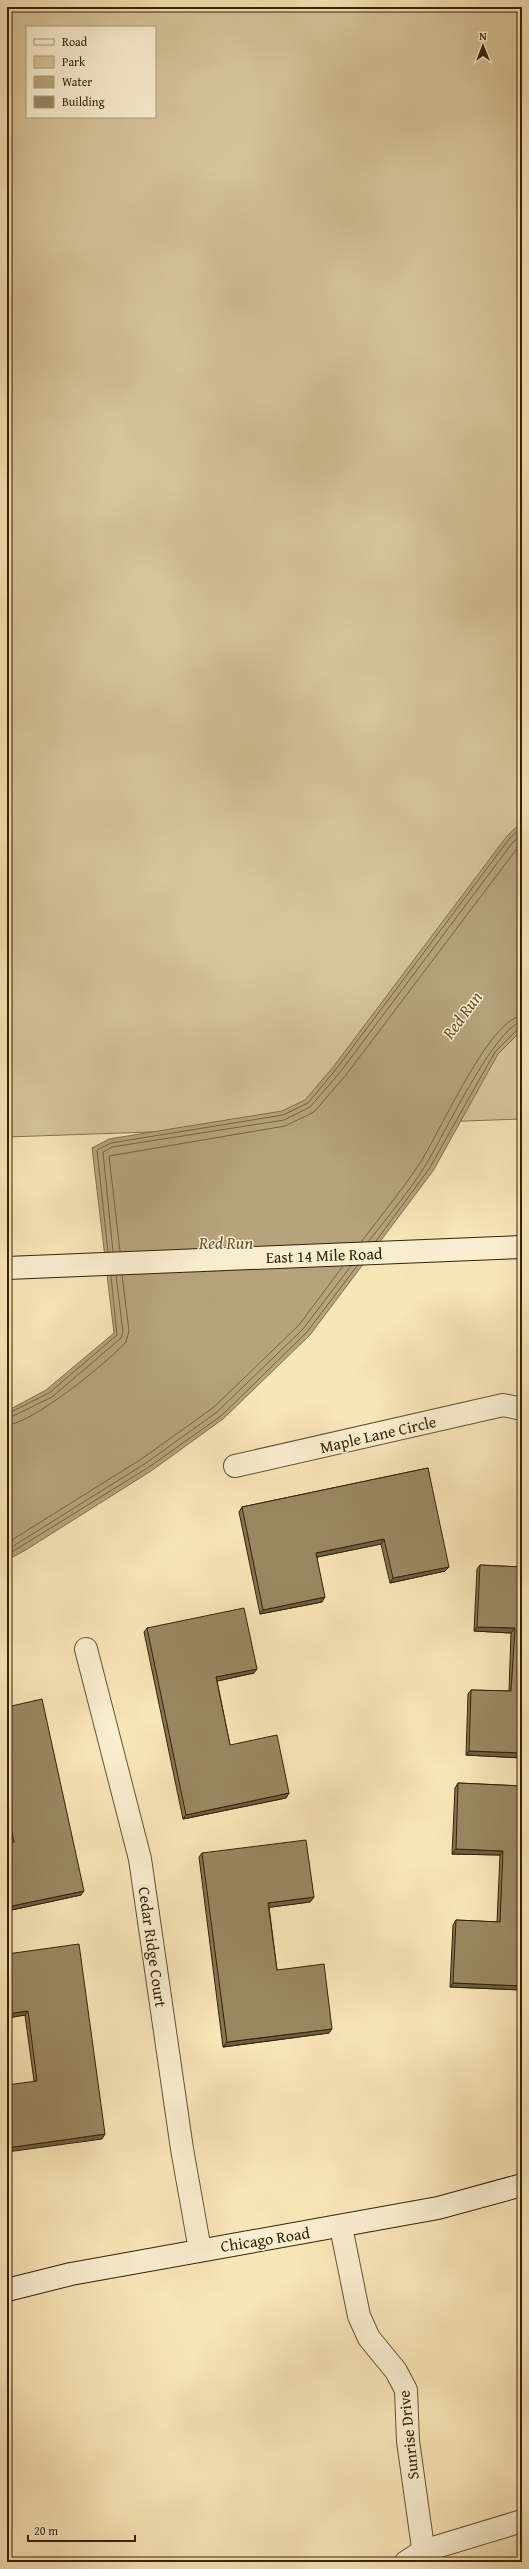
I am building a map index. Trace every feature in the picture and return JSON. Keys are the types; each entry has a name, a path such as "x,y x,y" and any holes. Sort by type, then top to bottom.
{"street":[{"name":"East 14 Mile Road","path":"7,1268 522,1247"},
{"name":"Maple Lane Circle","path":"235,1466 503,1405 522,1409"},
{"name":"Cedar Ridge Court","path":"86,1649 140,1859 182,2149 200,2250"},
{"name":"Chicago Road","path":"7,2290 71,2274 200,2250 341,2227 438,2208 522,2185"},
{"name":"Sunrise Drive","path":"341,2227 359,2316 369,2338 396,2371 406,2390 408,2441 418,2558"},
{"path":"418,2558 522,2521"}],"green space":[{"path":"7,7 522,7 522,1119 7,1137"}],"water":[{"name":"Red Run","path":"522,822 522,1030 498,1054 433,1171 310,1335 223,1419 151,1471 24,1551 7,1560 7,1411 46,1390 114,1333 92,1148 109,1139 282,1111 305,1100 334,1066 507,836"}],"building":[{"path":"428,1468 449,1567 393,1578 384,1539 316,1553 325,1597 263,1610 242,1507"},
{"path":"480,1565 522,1567 522,1753 469,1751 471,1690 511,1691 515,1628 477,1627"},
{"path":"244,1608 257,1669 216,1677 230,1745 277,1735 289,1793 186,1815 147,1628"},
{"path":"42,1699 84,1891 7,1907 7,1843 14,1842 7,1809 7,1707"},
{"path":"458,1783 522,1786 522,1986 453,1983 456,1920 500,1922 503,1851 456,1849"},
{"path":"306,1840 314,1897 268,1903 277,1970 324,1964 332,2029 227,2042 202,1853"},
{"path":"79,1944 105,2134 7,2148 7,2085 37,2081 28,2011 7,2014 7,1954"}]}
